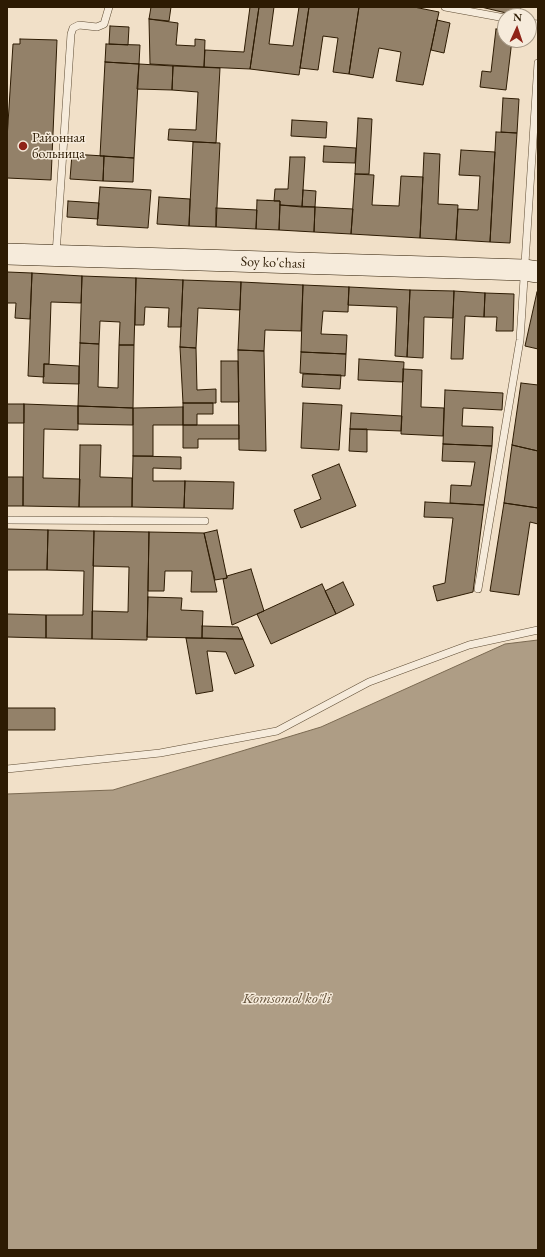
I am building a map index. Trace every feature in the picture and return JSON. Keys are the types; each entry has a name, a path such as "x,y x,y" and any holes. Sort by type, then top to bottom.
{"main road":[{"name":"Soy ko'chasi","path":"7,254 531,271"}],"lane":[{"path":"56,256 71,34 73,28 79,25 97,27 104,24 108,7"},
{"path":"445,7 497,17"},
{"path":"478,589 531,271 538,63"},
{"path":"7,520 205,522"},
{"path":"7,769 160,753 277,731 369,682 469,645 538,630"}],"water":[{"name":"Komsomol ko\"li","path":"538,640 538,1250 7,1250 7,794 113,790 321,727 505,644"}],"building":[{"path":"151,7 171,7 169,21 149,19"},
{"path":"250,7 259,7 250,69 204,67 205,50 244,52"},
{"path":"259,7 274,7 269,44 293,46 299,7 309,7 299,75 250,69"},
{"path":"309,7 359,7 349,74 333,72 338,38 323,36 318,70 300,68"},
{"path":"359,7 414,7 439,12 423,85 396,81 401,52 379,48 373,78 349,74"},
{"path":"481,7 521,7 497,8 497,11"},
{"path":"149,19 178,23 176,45 195,46 195,39 205,40 204,67 150,64"},
{"path":"437,20 450,23 444,53 431,50"},
{"path":"110,26 129,27 128,45 109,44"},
{"path":"497,29 497,48 511,48 506,90 480,87 482,71 491,72"},
{"path":"20,39 57,40 51,180 7,178 7,139 13,44 20,44"},
{"path":"106,44 140,45 139,64 105,62"},
{"path":"105,62 139,64 134,158 100,156"},
{"path":"139,64 173,66 172,90 137,89"},
{"path":"173,66 220,68 216,143 168,140 169,129 196,130 198,92 172,90"},
{"path":"503,98 519,99 517,133 501,132"},
{"path":"358,118 372,119 369,174 355,174"},
{"path":"292,120 327,122 326,138 291,136"},
{"path":"496,132 517,133 510,243 490,242"},
{"path":"193,142 220,143 216,227 189,226"},
{"path":"324,146 356,148 355,163 323,162"},
{"path":"461,150 495,152 490,242 456,240 458,209 478,210 480,176 459,175"},
{"path":"424,153 440,154 438,204 458,205 456,240 420,238"},
{"path":"72,154 104,156 103,181 70,179"},
{"path":"104,156 134,158 133,182 103,181"},
{"path":"290,157 305,157 302,207 280,205 280,201 274,201 275,189 288,189"},
{"path":"355,174 374,175 372,205 399,206 401,176 423,177 420,238 351,234"},
{"path":"100,187 151,190 148,228 97,225"},
{"path":"303,190 316,191 315,207 302,207"},
{"path":"159,197 190,199 189,226 157,224"},
{"path":"257,200 280,201 279,230 256,229"},
{"path":"68,201 99,203 98,219 67,217"},
{"path":"280,205 315,207 314,232 279,230"},
{"path":"315,207 353,209 351,234 314,232"},
{"path":"216,208 257,210 256,229 216,227"},
{"path":"7,272 32,273 30,319 15,318 16,303 7,303"},
{"path":"32,273 82,276 81,303 51,302 49,364 44,364 44,377 28,376"},
{"path":"82,276 136,278 134,345 119,345 120,322 100,321 99,344 80,343"},
{"path":"136,278 183,280 181,327 168,327 169,308 145,307 144,325 135,325"},
{"path":"183,280 241,282 240,310 198,308 196,348 180,347"},
{"path":"241,282 303,285 301,331 265,330 264,351 238,350"},
{"path":"303,285 349,287 348,312 323,311 321,334 347,335 346,354 301,352"},
{"path":"349,287 410,290 407,357 395,356 397,307 348,305"},
{"path":"410,290 454,291 453,318 424,317 423,358 407,357"},
{"path":"454,291 485,293 484,317 465,316 463,359 451,359"},
{"path":"538,292 538,349 525,346"},
{"path":"485,293 514,294 513,331 496,331 497,317 484,317"},
{"path":"80,343 99,344 98,387 118,388 119,345 134,345 133,408 78,406"},
{"path":"180,347 196,348 197,390 216,389 216,403 183,403"},
{"path":"238,350 264,351 266,451 239,450"},
{"path":"301,352 346,354 345,376 300,373"},
{"path":"359,359 404,362 403,382 358,380"},
{"path":"221,361 238,361 239,402 221,402"},
{"path":"44,364 79,366 79,384 43,383"},
{"path":"403,369 422,370 421,407 444,408 443,436 401,434"},
{"path":"303,374 341,375 340,389 302,387"},
{"path":"521,383 538,385 538,451 512,445"},
{"path":"445,390 503,393 502,410 463,408 462,426 493,427 492,446 443,444"},
{"path":"183,403 213,403 213,414 197,414 197,425 183,425"},
{"path":"303,403 342,405 339,450 301,448"},
{"path":"7,404 24,404 24,423 7,423"},
{"path":"24,404 78,406 78,430 44,429 43,478 80,479 79,507 23,506"},
{"path":"78,406 133,408 133,425 78,424"},
{"path":"183,407 183,425 153,425 153,456 133,456 133,408"},
{"path":"351,413 402,416 401,431 350,429"},
{"path":"183,425 239,425 239,439 198,439 198,448 183,448"},
{"path":"350,429 367,429 367,452 349,451"},
{"path":"443,444 492,446 484,505 450,503 451,485 471,486 475,462 442,461"},
{"path":"80,445 101,445 100,477 132,478 132,507 79,507"},
{"path":"512,445 538,451 538,508 504,503"},
{"path":"133,456 181,457 181,469 153,468 153,481 185,481 184,508 132,507"},
{"path":"339,464 356,506 301,528 294,510 321,499 312,475"},
{"path":"7,477 23,477 23,506 7,506"},
{"path":"185,481 234,482 233,509 184,508"},
{"path":"425,502 484,505 473,592 437,601 433,586 445,583 453,518 424,517"},
{"path":"504,503 538,508 538,524 530,522 519,595 490,591"},
{"path":"7,529 48,530 47,570 7,570"},
{"path":"48,530 94,531 92,639 46,638 46,615 83,615 84,571 47,570"},
{"path":"217,530 227,578 215,580 204,533"},
{"path":"94,531 149,532 147,640 92,639 92,611 128,612 129,567 93,566"},
{"path":"149,532 204,533 217,592 191,592 192,571 165,571 164,591 148,591"},
{"path":"251,569 264,611 232,625 223,579 227,578 227,576"},
{"path":"343,582 354,605 336,614 325,591"},
{"path":"322,584 336,614 271,644 257,614"},
{"path":"148,597 182,598 181,610 203,611 202,638 147,637"},
{"path":"7,614 46,615 46,638 7,637"},
{"path":"202,626 238,627 243,639 202,638"},
{"path":"186,638 243,639 254,666 235,674 226,652 207,651 213,691 196,694"},
{"path":"7,708 55,708 55,730 7,730"}],"place":[{"name":"Районная больница","path":"23,146"}]}
